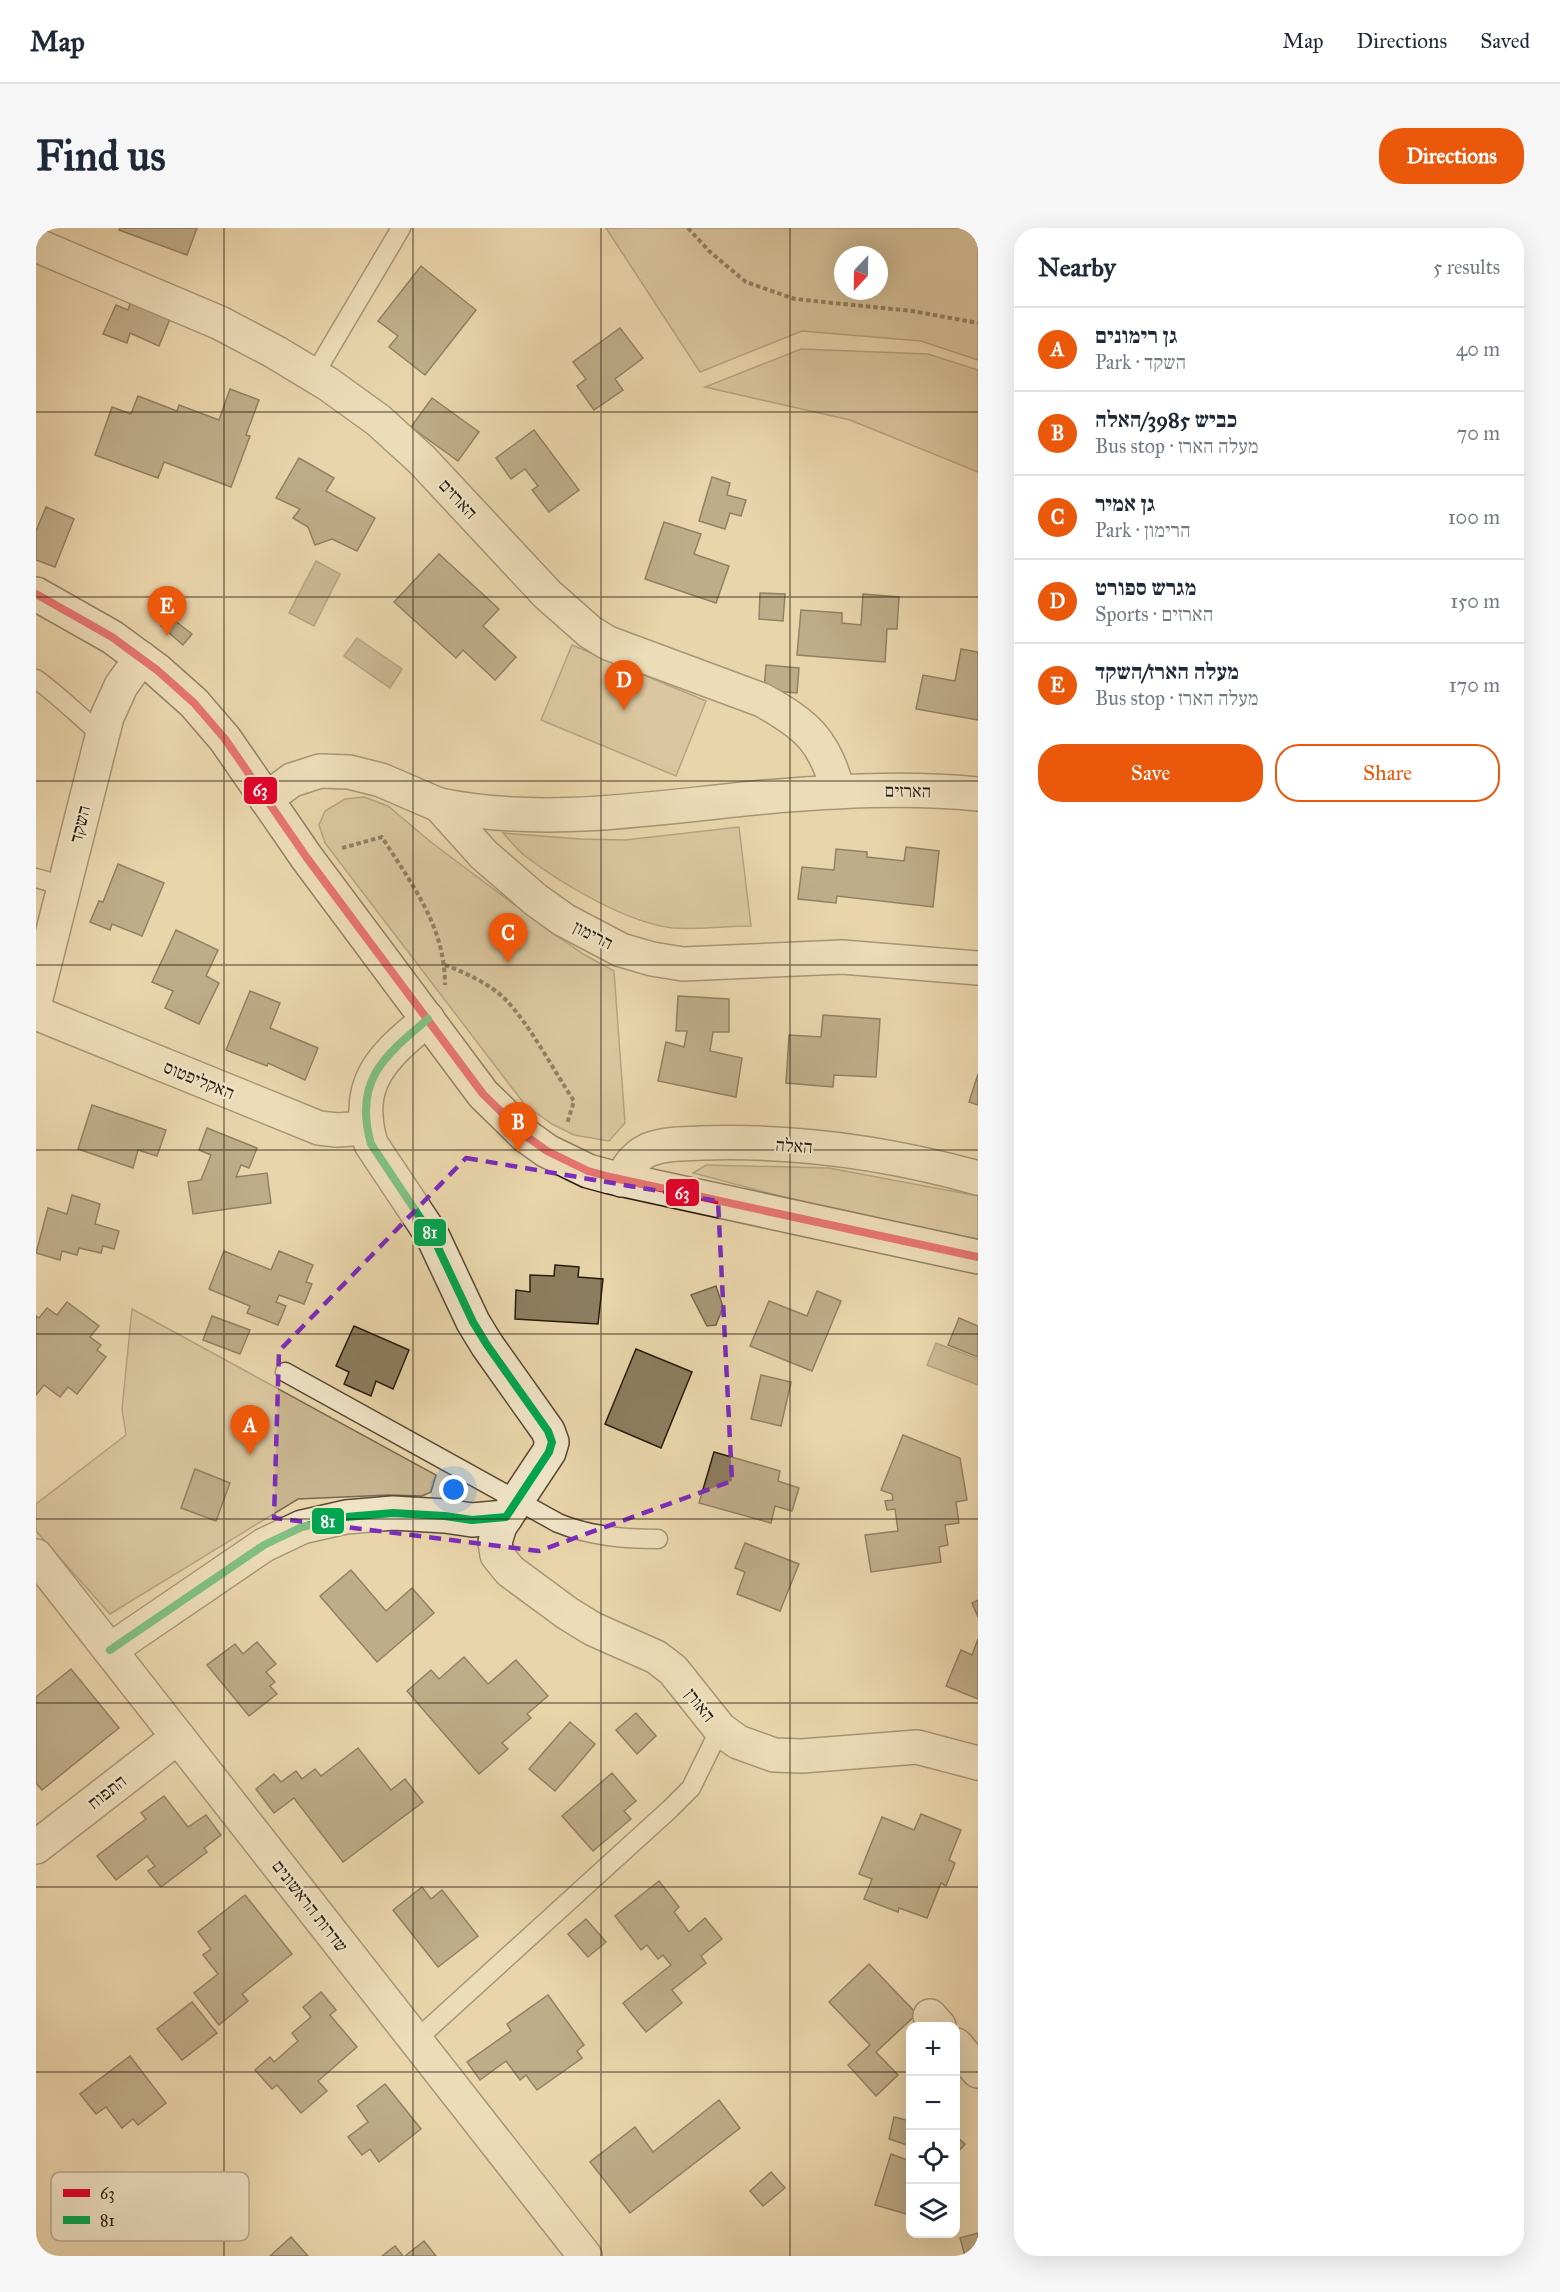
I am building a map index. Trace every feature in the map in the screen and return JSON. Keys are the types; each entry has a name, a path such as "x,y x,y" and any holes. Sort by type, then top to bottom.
{"street":[{"name":"הארזים","path":"36,245 191,310 257,342 314,375 378,420 415,454 547,594 581,626 608,643 762,700 779,710 804,728 820,745 830,762 838,791"},
{"path":"36,594 112,638 141,658 177,686 210,720 307,858 483,1094 526,1136 558,1157 588,1171 621,1180 978,1257"},
{"name":"השקד","path":"36,998 50,882 113,701 141,658"},
{"name":"הרימון","path":"266,799 292,780 320,771 335,770 373,777 439,805 484,855 536,900 564,920 621,950 651,959 683,964 842,957 978,968"},
{"name":"הארזים","path":"439,805 469,811 505,814 584,814 838,791 910,790 978,794"},
{"name":"האקליפטוס","path":"36,1013 319,1128 337,1130 366,1128"},
{"path":"110,1650 264,1545 302,1527 324,1521 369,1515 419,1514 472,1520 512,1509 549,1452 552,1442 548,1431 483,1338 433,1237 371,1144 366,1128 367,1095 373,1076 388,1053 428,1019"},
{"name":"האלה","path":"621,1180 632,1162 653,1148 725,1142 783,1144 841,1150 899,1159 978,1178"},
{"name":"האורן","path":"512,1509 500,1526 495,1542 497,1555 510,1571 593,1629 656,1657 673,1670 720,1729 738,1742 774,1755 801,1756 917,1747 978,1763"},
{"name":"שדרות הראשונים","path":"36,1556 585,2256"},
{"name":"התפוח","path":"36,1847 178,1737"},
{"path":"960,2050 978,2071"}],"lane":[{"path":"314,375 401,228"},
{"path":"36,679 63,699 74,712 102,736"},
{"path":"285,1372 512,1509 571,1528 614,1538 658,1539"},
{"path":"416,2040 691,1788 720,1729"}],"path":[{"path":"687,228 709,251 746,282 795,299 912,311 978,323"},
{"path":"307,858 382,837 426,907 440,939 445,965 445,995 428,1019"},
{"path":"445,965 467,973 505,998 574,1101 558,1157"}],"highlighted area":[{"path":"466,1158 718,1201 732,1481 539,1551 274,1518 279,1351"}],"shaded area":[{"path":"606,228 978,228 978,360 921,341 802,331 700,372"},
{"path":"801,349 928,354 978,370 978,472 850,420 705,387"},
{"path":"316,561 340,574 314,626 289,613"},
{"path":"357,638 402,669 390,688 344,656"},
{"path":"572,645 706,701 676,776 541,720"},
{"path":"364,797 388,806 432,843 551,932 614,971 625,1123 609,1141 574,1135 552,1124 525,1105 325,843 319,825 325,811 345,799"},
{"path":"739,827 751,926 692,929 655,925 596,901 525,856 503,833 625,840"},
{"path":"706,1165 829,1168 978,1196 978,1239 810,1204 693,1173"},
{"path":"716,1286 723,1307 716,1325 707,1326 691,1295"},
{"path":"132,1309 436,1475 431,1492 422,1496 298,1499 110,1614 36,1531 36,1504 126,1435 122,1409"},
{"path":"936,1343 978,1359 978,1385 927,1365"}],"building":[{"path":"120,228 197,228 187,255 119,230"},
{"path":"421,266 476,310 425,375 389,347 398,336 378,321"},
{"path":"131,301 170,319 159,346 130,333 127,343 103,334 116,305 128,310"},
{"path":"620,328 643,358 615,379 623,390 594,410 577,386 586,379 573,362"},
{"path":"230,389 259,400 246,435 250,436 231,487 164,462 158,478 95,455 112,407 131,414 138,396 177,411 179,405 219,420"},
{"path":"432,398 479,432 458,461 411,427"},
{"path":"534,430 579,490 549,512 532,490 538,486 525,469 511,479 496,458"},
{"path":"299,458 334,478 326,491 375,518 357,551 332,539 315,545 308,527 293,518 300,509 276,498"},
{"path":"712,477 730,483 727,495 746,500 741,516 730,513 725,529 699,521"},
{"path":"46,507 74,519 55,567 36,560 36,531"},
{"path":"664,522 701,534 694,554 729,566 716,603 645,579"},
{"path":"439,554 499,609 483,626 516,657 495,680 463,650 456,658 394,602"},
{"path":"760,593 785,594 783,621 759,619"},
{"path":"863,594 899,597 897,629 887,629 885,662 797,655 801,610 842,613 842,623 861,625"},
{"path":"169,616 192,634 183,645 161,626"},
{"path":"961,649 978,652 978,720 916,709 923,675 955,681"},
{"path":"766,665 799,668 797,693 764,690"},
{"path":"906,847 939,851 933,907 837,896 836,903 798,899 802,867 834,870 836,849 867,852 867,857 904,861"},
{"path":"118,864 164,883 142,936 112,924 110,930 90,922 99,901 103,902"},
{"path":"176,930 218,950 206,976 219,983 199,1024 165,1008 173,991 152,982"},
{"path":"250,991 280,1003 270,1028 318,1048 305,1080 268,1063 267,1066 226,1050"},
{"path":"678,996 729,999 729,1032 713,1032 710,1051 742,1058 736,1097 658,1081 666,1042 684,1047 687,1031 676,1031"},
{"path":"823,1015 880,1019 876,1077 834,1075 833,1087 786,1083 789,1035 821,1037"},
{"path":"978,1074 978,1105 969,1102"},
{"path":"92,1105 166,1130 157,1156 138,1150 133,1168 78,1149"},
{"path":"207,1128 257,1148 249,1168 241,1165 236,1177 267,1173 271,1203 193,1214 188,1182 201,1180 211,1155 199,1150"},
{"path":"72,1195 100,1204 95,1224 119,1231 114,1249 103,1246 101,1253 79,1248 77,1255 62,1251 60,1260 36,1253 48,1208 67,1214"},
{"path":"224,1251 271,1270 279,1251 313,1265 306,1282 312,1284 304,1304 279,1295 276,1302 286,1306 278,1325 247,1313 250,1306 209,1289"},
{"path":"555,1265 579,1267 578,1277 603,1279 598,1324 515,1319 516,1290 530,1292 530,1275 554,1276"},
{"path":"817,1291 841,1301 812,1371 750,1346 769,1301 807,1316"},
{"path":"67,1302 99,1326 90,1337 101,1345 97,1350 106,1357 77,1394 68,1387 60,1397 44,1385 36,1395 36,1316 39,1318 47,1308 57,1315"},
{"path":"212,1316 250,1330 240,1354 203,1340"},
{"path":"959,1318 978,1326 978,1357 948,1345"},
{"path":"354,1326 409,1350 393,1389 376,1381 371,1396 344,1384 349,1372 336,1366"},
{"path":"636,1349 692,1372 661,1448 605,1424"},
{"path":"761,1375 791,1382 781,1426 751,1419"},
{"path":"903,1435 960,1458 967,1500 956,1502 959,1523 945,1525 948,1545 939,1547 941,1562 871,1572 865,1535 898,1531 895,1509 887,1510 885,1501 893,1500 892,1494 881,1490"},
{"path":"714,1452 780,1471 778,1481 799,1488 792,1511 775,1506 771,1523 699,1503"},
{"path":"195,1469 230,1483 216,1521 181,1508"},
{"path":"745,1543 799,1564 780,1611 737,1594 745,1572 735,1568"},
{"path":"351,1570 386,1611 412,1588 434,1613 377,1662 320,1596"},
{"path":"978,1600 978,1617 972,1603"},
{"path":"978,1639 978,1699 946,1686 961,1650 972,1655"},
{"path":"257,1642 276,1664 266,1672 275,1682 270,1686 277,1694 249,1716 207,1665 235,1644 243,1654"},
{"path":"464,1657 488,1684 516,1660 548,1696 527,1714 531,1718 502,1743 508,1749 479,1774 407,1691 431,1670 439,1679"},
{"path":"71,1669 119,1728 42,1790 36,1783 36,1697"},
{"path":"636,1713 656,1736 637,1754 616,1730"},
{"path":"570,1722 595,1744 555,1791 529,1769"},
{"path":"358,1748 391,1790 405,1779 423,1802 343,1862 294,1798 274,1813 256,1789 274,1774 281,1782 296,1771 302,1779 315,1769 321,1776"},
{"path":"612,1773 636,1801 624,1811 631,1819 593,1851 562,1816"},
{"path":"164,1796 188,1827 206,1815 221,1835 204,1848 207,1852 161,1887 148,1871 155,1866 147,1856 116,1880 97,1856 146,1819 141,1813"},
{"path":"921,1814 961,1830 949,1860 955,1863 946,1886 941,1883 927,1918 899,1908 898,1912 864,1899 872,1879 859,1874 882,1817 914,1830"},
{"path":"659,1881 679,1907 674,1912 689,1932 705,1918 722,1939 701,1956 706,1963 672,1990 682,2003 646,2032 623,2003 671,1965 663,1955 658,1959 647,1945 641,1950 615,1916"},
{"path":"422,1887 431,1899 442,1890 478,1936 438,1967 393,1910"},
{"path":"245,1895 292,1954 242,1994 248,2001 219,2025 194,1993 218,1974 203,1955 211,1949 198,1932"},
{"path":"586,1919 606,1942 588,1957 568,1934"},
{"path":"869,1964 917,2014 876,2052 898,2075 876,2096 848,2065 870,2045 829,2002"},
{"path":"321,1992 336,2010 330,2015 357,2047 318,2081 327,2091 301,2113 277,2085 272,2089 255,2070 270,2057 274,2062 298,2041 292,2033 311,2017 303,2007"},
{"path":"548,1995 584,2045 577,2051 582,2058 537,2090 526,2075 520,2080 506,2061 480,2080 467,2062 511,2031 507,2024"},
{"path":"192,2002 217,2033 182,2060 157,2029"},
{"path":"130,2056 166,2103 138,2125 133,2119 122,2128 106,2107 96,2114 80,2094"},
{"path":"385,2084 421,2129 379,2162 370,2149 362,2155 348,2137 368,2122 357,2106"},
{"path":"719,2100 740,2128 630,2213 590,2162 635,2127 653,2152"},
{"path":"894,2117 906,2120 906,2145 889,2139"},
{"path":"960,2140 965,2144 960,2150"},
{"path":"891,2154 906,2160 906,2214 875,2205"},
{"path":"771,2172 785,2188 763,2206 750,2191"},
{"path":"978,2233 978,2256 965,2256 960,2238"},
{"path":"291,2237 308,2256 270,2256"},
{"path":"424,2241 436,2256 405,2256"},
{"path":"395,2246 403,2256 382,2256"}],"transit line":[{"name":"63","path":"36,594 112,637 157,670 194,703 225,739 307,858 483,1094 526,1136 547,1151 588,1171 610,1177 978,1257"},
{"name":"81","path":"110,1650 264,1545 302,1527 346,1517 393,1513 472,1520 506,1517 549,1452 552,1442 548,1431 487,1345 473,1322 433,1237 371,1144 366,1122 366,1103 376,1072 398,1045 428,1019"}],"place":[{"name":"מעלה הארז/השקד","path":"167,636"},
{"name":"מגרש ספורט","path":"624,710"},
{"name":"גן אמיר","path":"508,963"},
{"name":"כביש 3985/האלה","path":"518,1152"},
{"name":"גן רימונים","path":"250,1455"}]}
